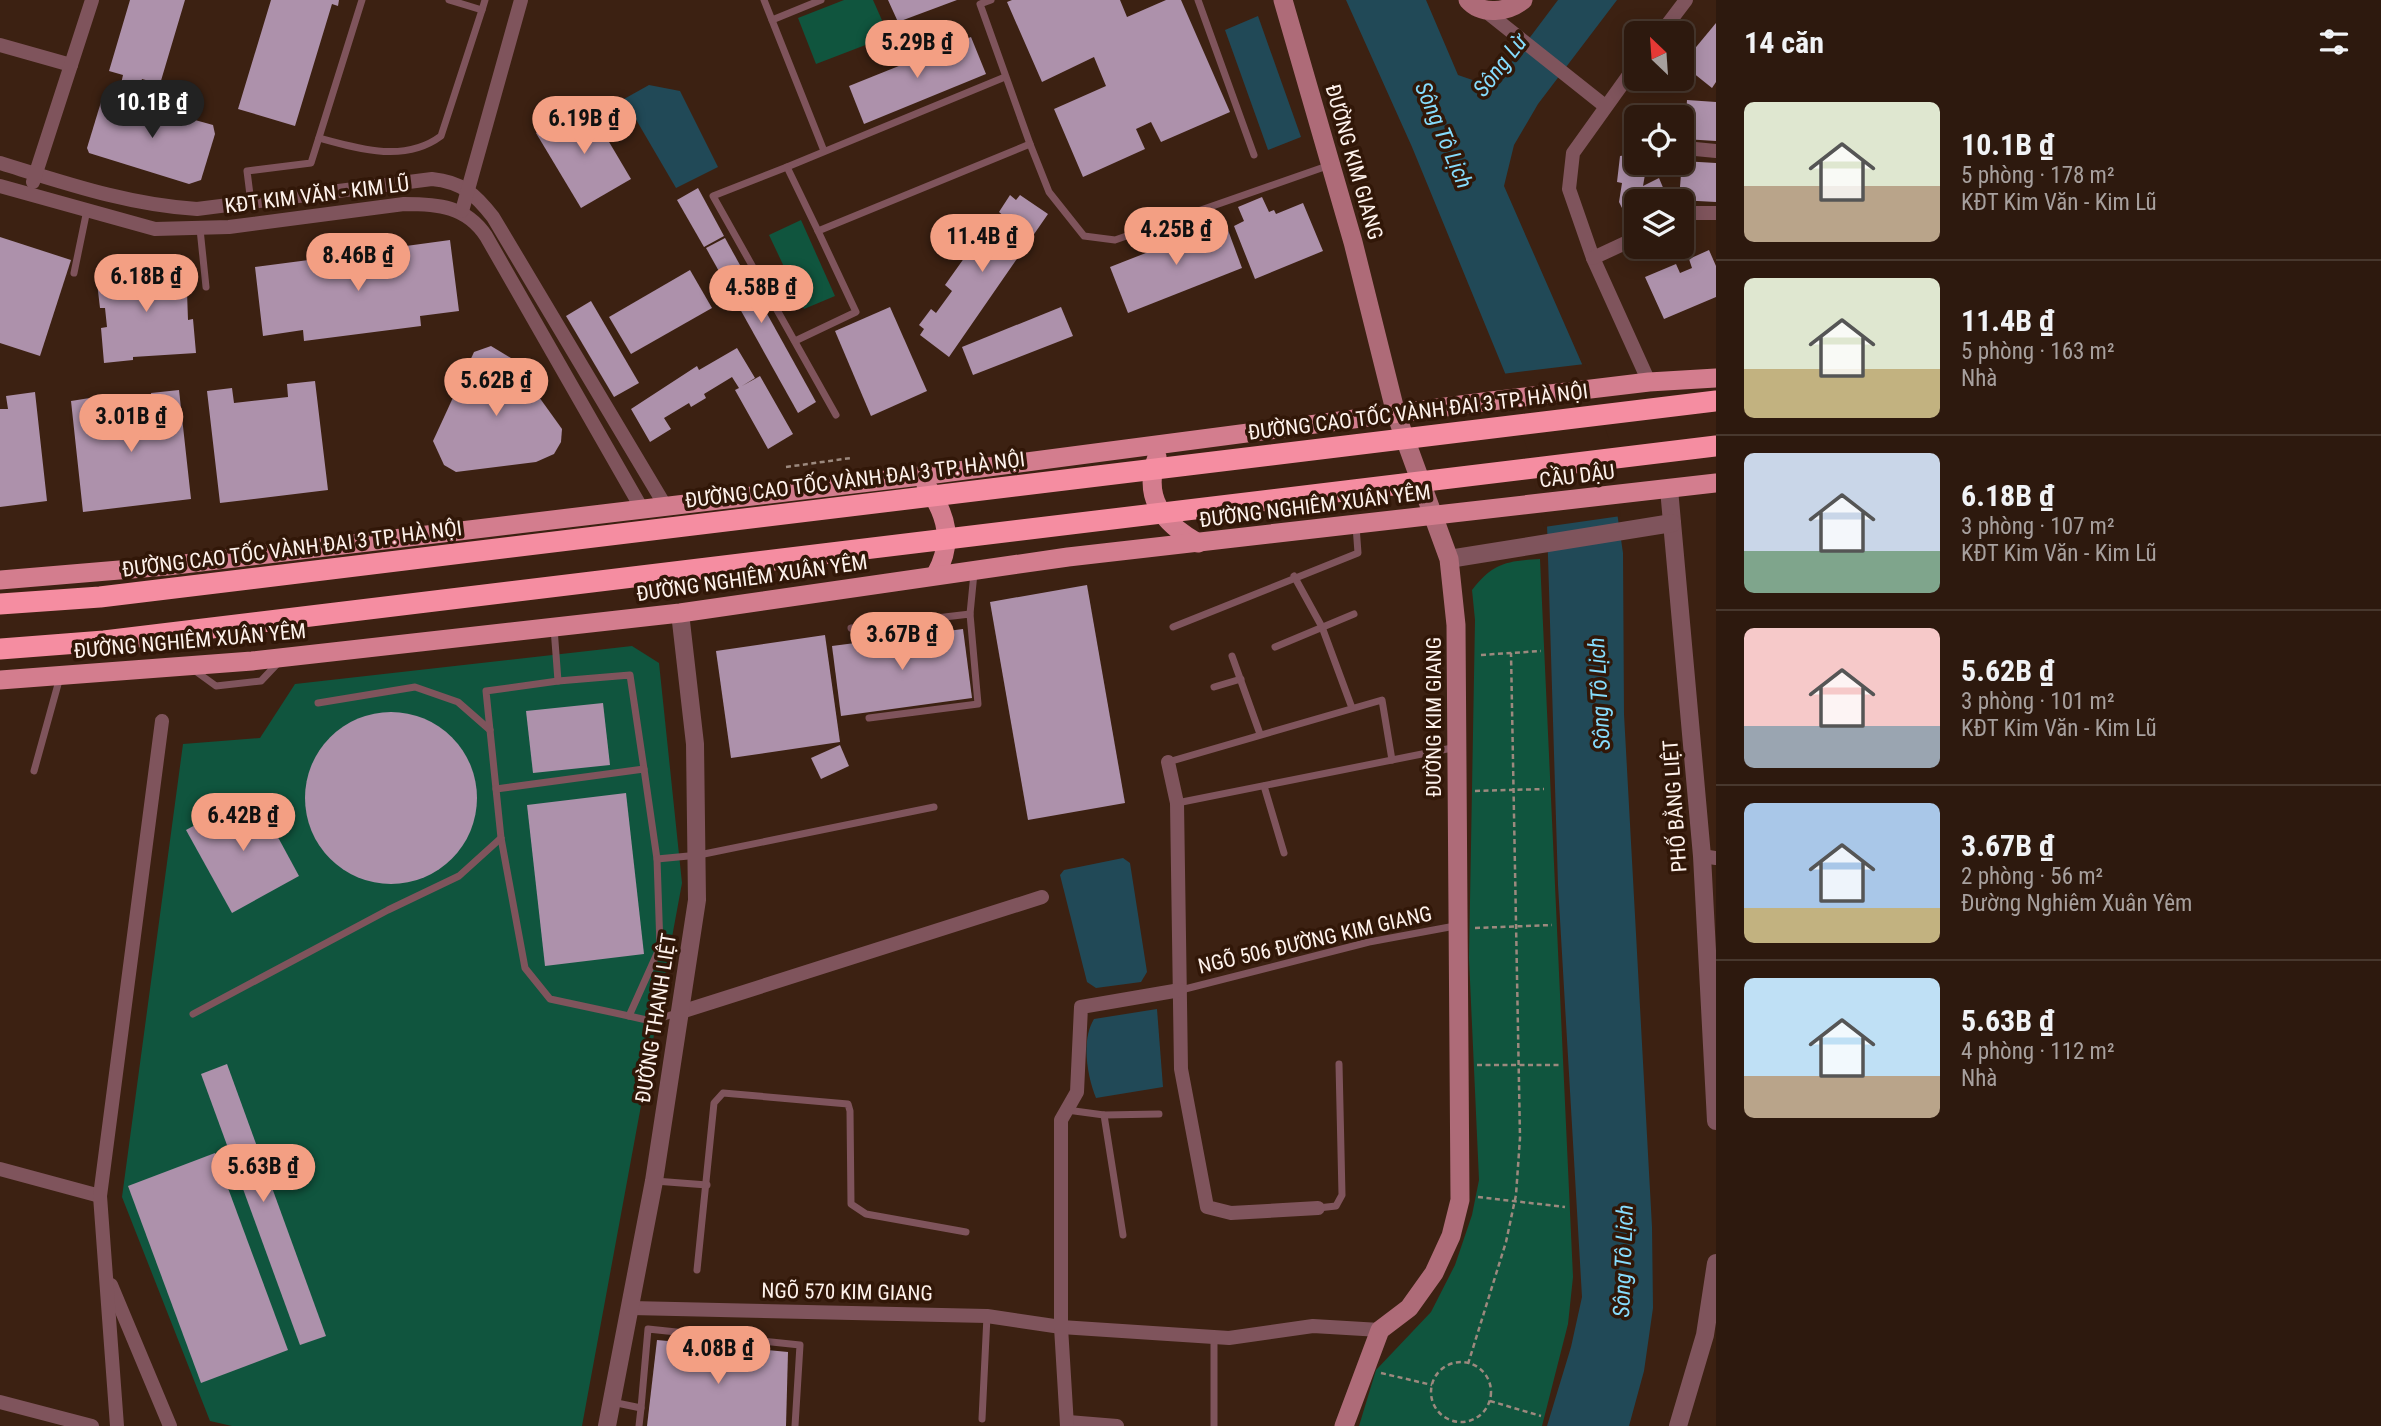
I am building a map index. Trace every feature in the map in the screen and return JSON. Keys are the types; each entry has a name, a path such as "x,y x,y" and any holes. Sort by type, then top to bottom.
{"highway":[{"name":"ĐƯỜNG CAO TỐC VÀNH ĐAI 3 TP. HÀ NỘI","path":"0,604 100,597 1716,401"},
{"path":"0,649 118,640 1716,446"}],"main road":[{"name":"ĐƯỜNG KIM GIANG","path":"1283,0 1331,165 1396,414 1449,559 1456,625 1457,747 1465,927 1460,1200 1451,1236 1434,1273 1409,1308 1380,1330"},
{"path":"1476,5 1500,11 1519,3"},
{"path":"0,580 167,566 666,507 1491,401 1649,382 1716,377"},
{"path":"1162,443 1150,482 1153,494 1161,511 1177,530 1198,543"},
{"path":"920,476 936,499 947,530 946,556 936,575"},
{"path":"1660,489 1716,483"},
{"name":"CẦU DẬU","path":"1509,507 1660,489"},
{"name":"ĐƯỜNG NGHIÊM XUÂN YÊM","path":"0,680 284,657 680,613 974,570 1509,507"},
{"path":"1345,1426 1380,1330"}],"street":[{"path":"30,195 92,0"},
{"path":"521,0 462,211 481,229 642,509"},
{"path":"1670,21 1686,0"},
{"path":"1476,5 1605,106"},
{"path":"0,46 71,65"},
{"path":"1624,81 1573,153 1569,178 1574,211 1649,382"},
{"path":"1694,149 1716,151"},
{"name":"KĐT KIM VĂN - KIM LŨ","path":"0,163 122,199 159,207 197,209 228,206 432,179 450,181 468,188"},
{"name":"KĐT KIM VĂN - KIM LŨ","path":"0,186 155,229 200,229 404,204 432,204 462,211"},
{"path":"468,188 492,217 666,507"},
{"path":"118,218 122,199"},
{"path":"228,206 229,226"},
{"path":"1694,213 1716,213"},
{"path":"1593,258 1624,244"},
{"path":"529,314 544,304"},
{"name":"PHỐ BẰNG LIỆT","path":"1660,489 1709,857 1716,1111"},
{"path":"1449,559 1664,524"},
{"name":"ĐƯỜNG THANH LIỆT","path":"607,1426 654,1181 697,901 699,855 695,744 680,613"},
{"path":"117,1426 100,1196 162,721"},
{"path":"1168,762 1177,803 1181,1069 1207,1207 1231,1213 1318,1208"},
{"path":"681,1012 1042,897"},
{"path":"1117,1426 1068,1424 1061,1327 1061,1120 1077,1092 1081,1007 1180,990"},
{"path":"0,1169 100,1196"},
{"path":"1678,1426 1705,1335 1716,1263"},
{"path":"106,1273 170,1426"},
{"name":"NGÕ 570 KIM GIANG","path":"631,1308 986,1316 1061,1327 1229,1338 1313,1326 1380,1330"},
{"path":"0,1402 92,1426"}],"lane":[{"path":"251,203 247,171 311,163 362,0"},
{"path":"449,0 482,10"},
{"path":"319,138 372,152 425,149 441,136 485,0"},
{"path":"764,0 824,151"},
{"path":"772,20 821,0"},
{"path":"990,0 980,5 1049,192 1084,236 1115,240 1331,165"},
{"path":"1198,0 1254,155"},
{"path":"836,415 713,196 1005,77"},
{"path":"818,231 1030,144"},
{"path":"788,167 856,313 795,341"},
{"path":"74,273 87,210"},
{"path":"200,229 206,288"},
{"path":"1173,627 1294,576 1358,553 1356,525"},
{"path":"869,718 978,704 970,614 974,570"},
{"path":"1294,576 1322,627 1352,708"},
{"path":"851,628 970,614"},
{"path":"1275,647 1354,614"},
{"path":"554,627 558,681"},
{"path":"1232,656 1260,734"},
{"path":"629,1016 660,947 657,859 630,675 486,691 502,838 525,968 550,999 651,1021 681,1012"},
{"path":"34,771 60,676"},
{"path":"1214,687 1241,679"},
{"path":"318,703 415,687 458,702 490,730"},
{"path":"1168,762 1382,700 1392,760"},
{"path":"1177,803 1457,747"},
{"path":"496,789 644,769"},
{"path":"1265,786 1284,853"},
{"path":"657,859 699,855 934,807"},
{"path":"193,1014 388,910 459,876 502,838"},
{"name":"NGÕ 506 ĐƯỜNG KIM GIANG","path":"1180,990 1369,942 1465,927"},
{"path":"1318,1208 1336,1206 1342,1195 1339,1064"},
{"path":"697,1270 714,1103 723,1093 848,1104 851,1204 866,1214 966,1232"},
{"path":"1066,1110 1104,1115 1159,1114"},
{"path":"1104,1115 1123,1235"},
{"path":"654,1181 707,1185"},
{"path":"982,1419 986,1316"},
{"path":"639,1426 648,1329 800,1345 795,1426"},
{"path":"1214,1337 1214,1426"},
{"path":"612,1402 641,1408"}],"path":[{"path":"786,467 851,458"},
{"path":"1481,655 1541,652"},
{"path":"1468,1364 1506,1242 1515,1201 1520,1138 1516,1065 1511,653"},
{"path":"1475,792 1544,789"},
{"path":"1465,927 1552,925"},
{"path":"1477,1065 1560,1065"},
{"path":"1478,1197 1565,1207"},
{"path":"1452,1364 1468,1364 1480,1369 1487,1377 1490,1386 1489,1401 1475,1419 1453,1421 1439,1412 1434,1404 1432,1385 1443,1368 1452,1364"},
{"path":"1378,1373 1432,1385"},
{"path":"1489,1401 1541,1416"},
{"path":"1451,1426 1453,1421"}],"green space":[{"path":"844,0 873,0 889,36 816,64 798,18"},
{"path":"801,220 835,296 804,309 769,235"},
{"path":"1540,559 1573,1277 1568,1324 1542,1426 1359,1426 1376,1370 1431,1312 1455,1265 1472,1215 1479,1180 1469,958 1475,620 1472,590 1487,574 1501,565"},
{"path":"632,646 659,663 682,883 582,1426 232,1426 210,1421 122,1197 183,744 260,738 295,684"}],"water":[{"name":"Sông Tô Lịch","path":"1346,0 1426,0 1458,75 1487,85 1498,80 1558,0 1617,0 1538,104 1514,145 1504,186 1582,364 1607,444 1623,553 1624,714 1652,1227 1653,1308 1644,1371 1629,1426 1547,1426 1571,1347 1582,1297 1558,885 1547,524 1531,451 1505,373 1412,147"},
{"path":"1258,16 1301,137 1268,150 1225,30"},
{"path":"649,85 680,91 718,167 676,188 624,99"},
{"path":"1123,858 1130,863 1147,972 1141,982 1096,988 1087,982 1060,875 1064,870"},
{"path":"1157,1009 1163,1087 1096,1098 1087,1058 1088,1037 1094,1019"}],"pier":[{"path":"1585,364 1610,443 1621,516 1544,527 1528,452 1502,374"}],"building":[{"path":"130,0 185,0 160,84 142,79 139,89 121,84 123,75 109,71"},
{"path":"271,0 339,0 338,6 332,4 295,126 238,109"},
{"path":"888,0 957,0 898,22"},
{"path":"1120,0 1127,17 1166,0 1181,0 1230,112 1161,142 1151,122 1136,129 1145,149 1083,177 1054,109 1106,86 1094,57 1042,82 1007,2"},
{"path":"1716,23 1716,82 1712,88 1694,74 1694,50"},
{"path":"971,37 986,74 864,124 849,86"},
{"path":"112,97 213,125 215,134 201,180 189,184 89,153 87,148 101,102"},
{"path":"1687,100 1716,102 1716,141 1694,140 1694,105 1687,105"},
{"path":"586,103 631,179 581,208 536,133"},
{"path":"1624,155 1624,175 1645,175 1643,186 1659,178 1664,189 1624,189 1624,212 1619,202 1622,183 1617,182 1620,156"},
{"path":"1694,162 1716,163 1716,202 1694,201 1694,189 1680,189 1681,175 1694,175"},
{"path":"698,188 724,236 704,247 677,200"},
{"path":"1010,195 1016,200 1020,195 1048,214 949,357 920,335 924,329 919,325 931,309 936,313 952,291 945,285 982,233 989,239 1005,217 999,212"},
{"path":"1262,197 1269,212 1274,210 1276,214 1303,203 1323,251 1255,279 1234,226 1244,221 1238,207"},
{"path":"1225,222 1242,268 1128,313 1110,267"},
{"path":"0,237 71,260 40,356 0,343"},
{"path":"725,238 816,402 798,413 706,248"},
{"path":"450,240 459,311 420,316 421,326 304,341 303,330 263,336 255,267 324,258 325,267 385,260 384,249"},
{"path":"1709,250 1716,266 1716,297 1664,319 1645,277 1676,264 1680,273 1692,268 1689,259"},
{"path":"186,264 188,320 193,319 196,353 133,357 133,360 104,363 101,328 107,327 105,308 100,308 96,274 160,272 160,267"},
{"path":"690,270 712,308 631,354 609,317"},
{"path":"591,301 639,383 614,397 566,316"},
{"path":"890,307 927,391 871,416 835,331"},
{"path":"1061,307 1073,336 973,375 962,347"},
{"path":"491,346 511,358 562,429 561,442 554,454 536,462 456,472 444,465 433,441 474,352"},
{"path":"737,348 755,378 742,386 760,376 793,434 768,449 735,390 739,388 732,377 704,394 706,398 691,407 689,403 664,418 671,429 650,442 631,409 697,366 699,370"},
{"path":"315,381 328,490 220,503 207,391 232,388 234,403 288,397 287,384"},
{"path":"179,390 191,499 83,512 71,401 96,397 97,413 152,406 151,393"},
{"path":"35,392 47,501 0,507 0,409 8,409 6,396"},
{"path":"1087,585 1125,803 1028,820 990,602"},
{"path":"963,629 972,698 841,716 832,646"},
{"path":"825,635 840,742 731,758 716,651"},
{"path":"603,703 610,765 533,773 526,711"},
{"path":"391,712 424,719 452,737 470,765 477,798 470,831 452,859 424,877 391,884 358,877 330,859 312,831 305,798 312,765 330,737 358,719"},
{"path":"840,745 849,766 821,779 811,758"},
{"path":"254,793 299,876 232,913 186,830"},
{"path":"626,793 644,954 545,966 527,805"},
{"path":"227,1064 326,1336 300,1345 201,1074"},
{"path":"215,1153 288,1350 201,1383 128,1186"},
{"path":"657,1340 788,1352 786,1426 647,1426"}],"water label":[{"name":"Sông Lừ","path":"1500,65"}]}
